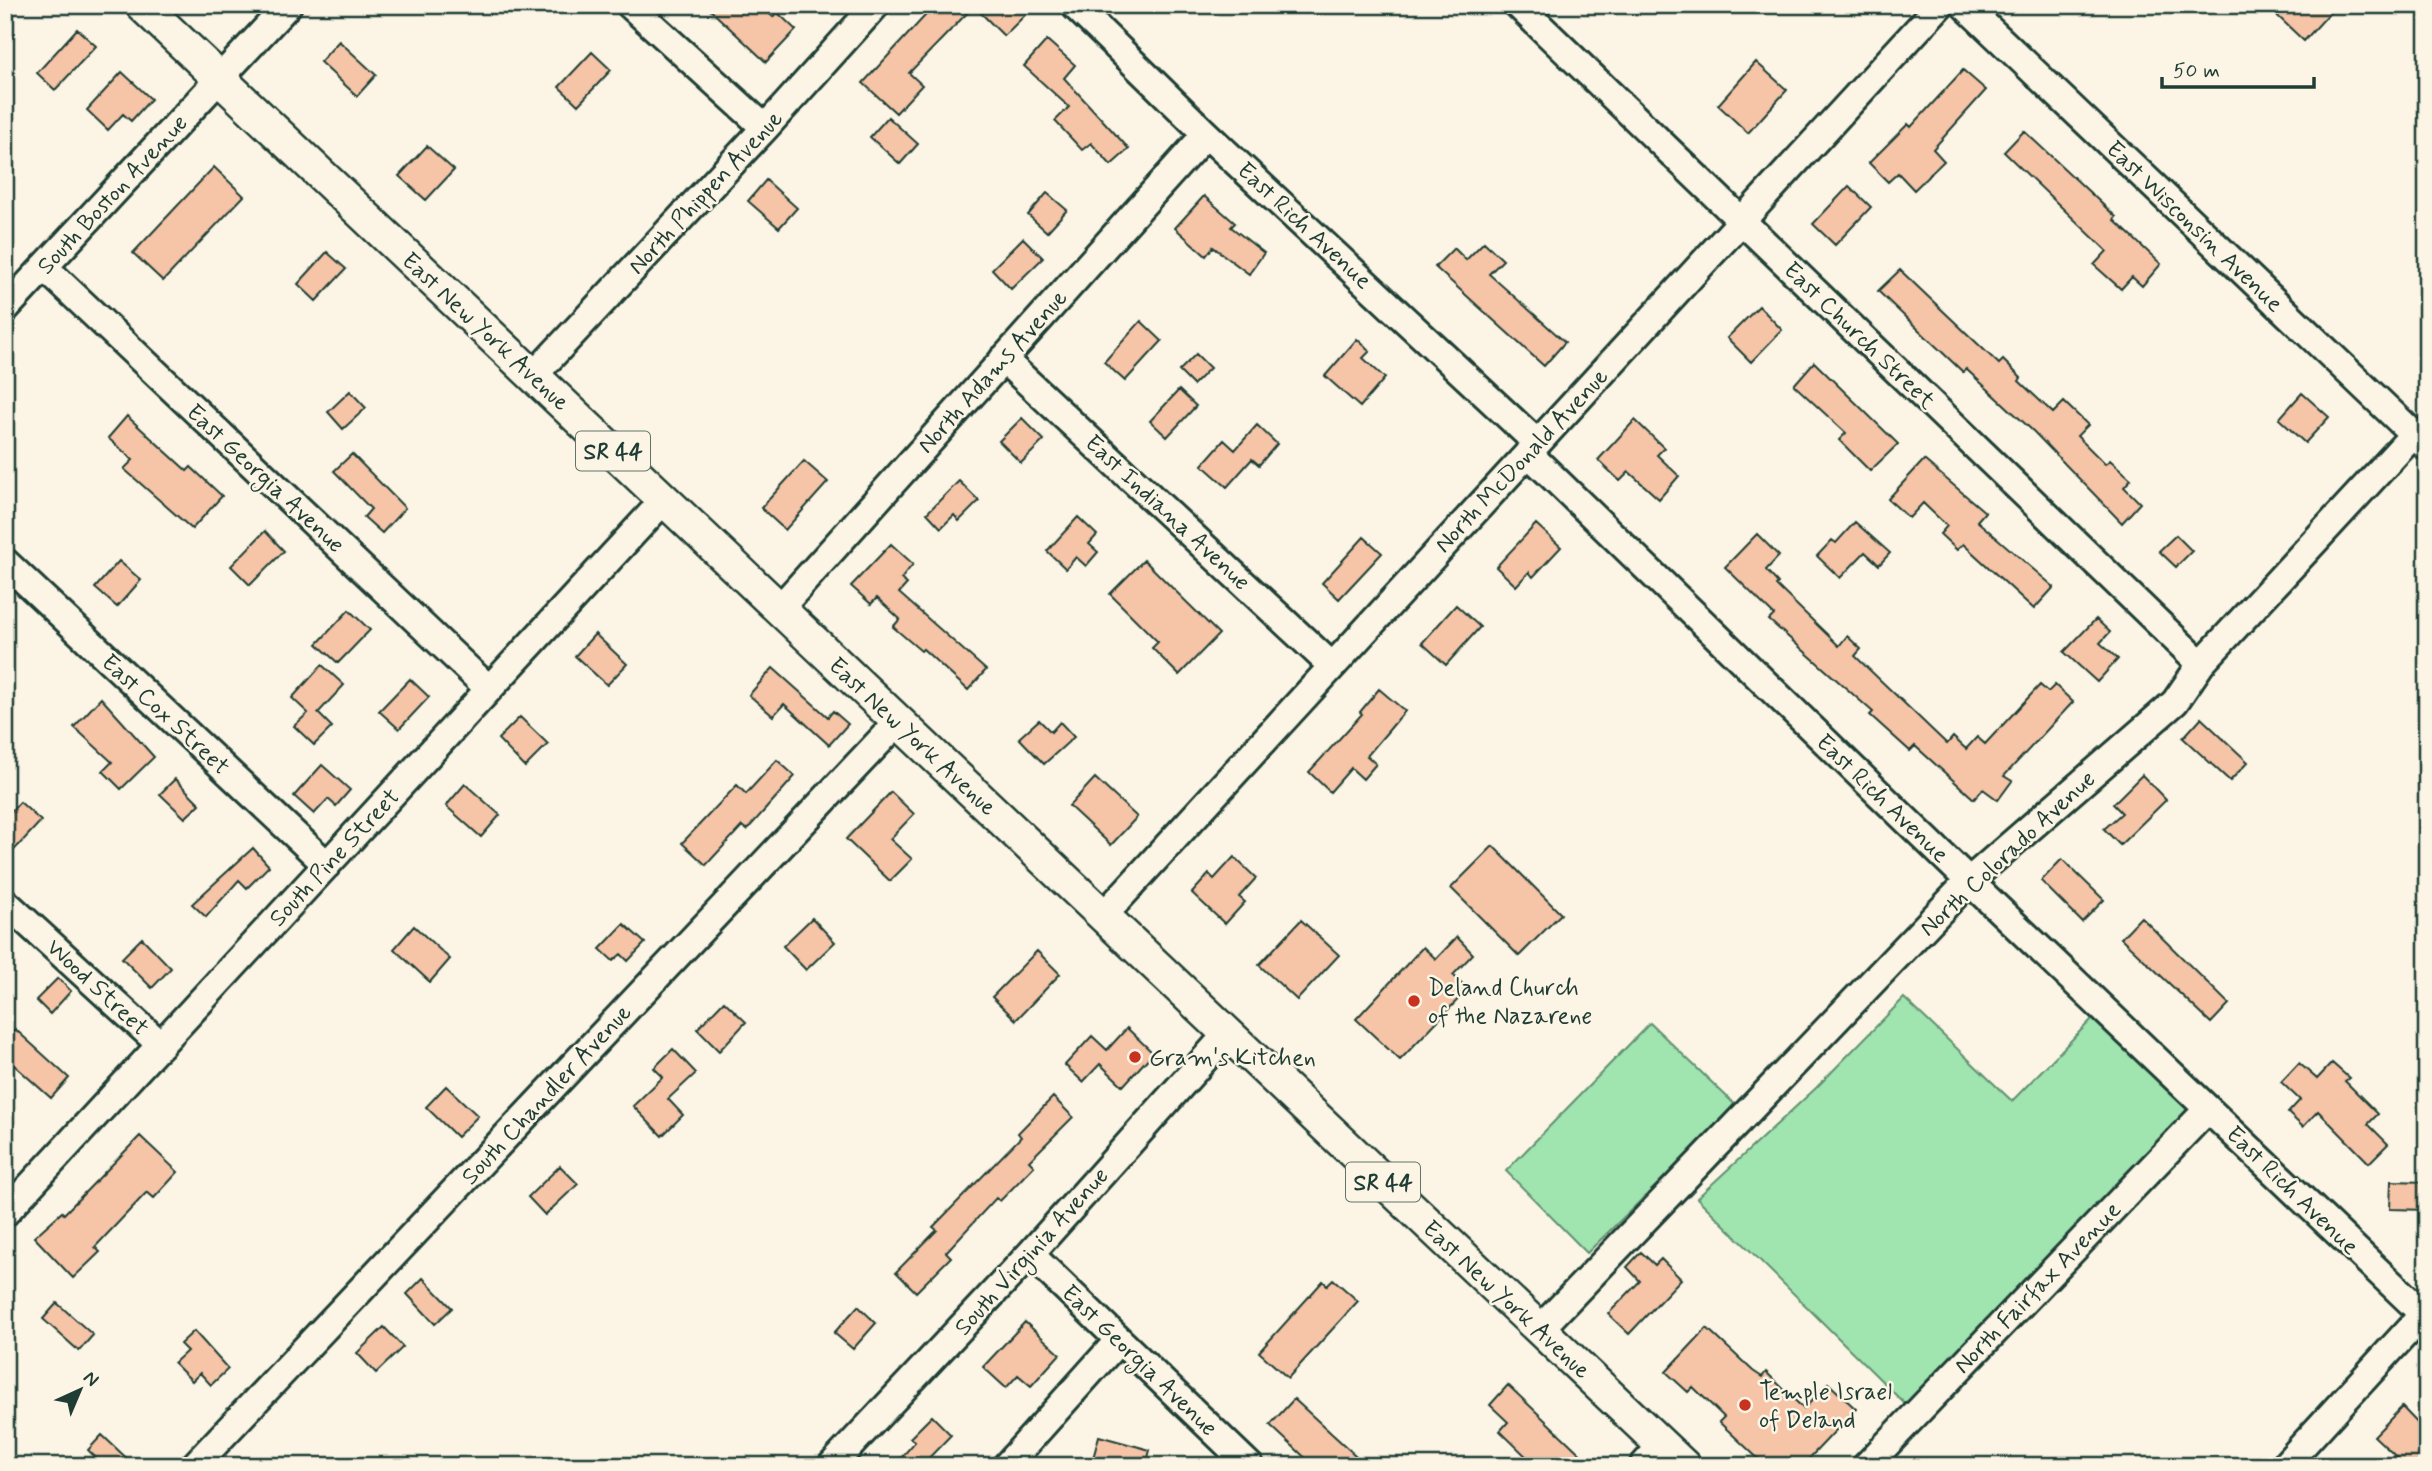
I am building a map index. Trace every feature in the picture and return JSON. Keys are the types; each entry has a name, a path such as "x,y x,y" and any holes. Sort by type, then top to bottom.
{"main road":[{"name":"East New York Avenue","path":"142,5 1539,1330 1663,1459"}],"street":[{"name":"South Boston Avenue","path":"5,309 288,5"},
{"path":"630,5 765,128"},
{"name":"North Phippen Avenue","path":"533,376 876,5"},
{"name":"East Rich Avenue","path":"1074,5 1533,448 1969,881 2425,1312"},
{"name":"East Church Street","path":"1518,5 2202,664"},
{"name":"North McDonald Avenue","path":"1103,916 1940,5"},
{"name":"East Wisconsin Avenue","path":"1964,5 2420,440"},
{"name":"North Adams Avenue","path":"779,609 1206,134"},
{"name":"East Georgia Avenue","path":"44,267 489,690"},
{"name":"East Indiana Avenue","path":"1003,359 1332,666"},
{"name":"North Colorado Avenue","path":"1539,1330 1969,881 2175,702 2202,664 2420,440"},
{"name":"South Pine Street","path":"5,1213 664,500"},
{"name":"East Cox Street","path":"5,562 327,865"},
{"name":"South Chandler Avenue","path":"194,1466 898,722"},
{"name":"Wood Street","path":"5,902 161,1045"},
{"name":"South Virginia Avenue","path":"831,1466 1030,1254 1227,1033"},
{"name":"North Fairfax Avenue","path":"1866,1466 2208,1109"},
{"name":"East Georgia Avenue","path":"1030,1254 1250,1466"},
{"path":"2284,1466 2425,1312"},
{"path":"1006,1466 1119,1340"}],"green space":[{"path":"1904,998 2012,1101 2094,1017 2192,1110 1908,1407 1697,1198 1816,1088"},
{"path":"1650,1023 1751,1120 1682,1183 1670,1172 1587,1253 1506,1171"}],"building":[{"path":"705,5 760,5 773,17 777,12 796,30 766,62"},
{"path":"935,5 1019,5 1027,13 1004,36 974,6 909,73 922,85 896,113 863,83"},
{"path":"2266,5 2337,5 2304,41"},
{"path":"77,29 96,46 55,90 37,73"},
{"path":"1047,40 1075,65 1064,78 1129,149 1111,165 1091,143 1082,150 1055,121 1069,107 1024,66"},
{"path":"339,41 376,75 357,96 320,62"},
{"path":"592,52 611,70 578,105 559,87"},
{"path":"1756,62 1787,90 1748,133 1718,105"},
{"path":"1963,70 1986,90 1933,149 1944,161 1914,190 1898,173 1888,182 1869,163 1908,124 1911,127"},
{"path":"122,72 151,99 131,121 123,114 108,130 87,110"},
{"path":"888,117 918,144 900,164 870,137"},
{"path":"2024,131 2116,217 2114,220 2161,264 2142,286 2132,277 2121,289 2094,265 2107,251 2004,152"},
{"path":"427,146 454,170 426,200 399,176"},
{"path":"214,167 244,196 163,281 133,253"},
{"path":"766,180 797,208 779,228 748,201"},
{"path":"1849,186 1871,207 1835,245 1813,224"},
{"path":"1047,193 1067,210 1047,232 1028,215"},
{"path":"1204,196 1235,223 1231,227 1264,253 1249,274 1213,247 1206,256 1175,228"},
{"path":"1023,238 1043,258 1011,289 992,269"},
{"path":"1484,242 1503,260 1489,274 1565,342 1544,366 1435,267 1454,248 1466,260"},
{"path":"327,252 346,269 316,301 298,284"},
{"path":"1900,270 1999,364 2003,360 2021,378 2019,381 2053,413 2064,402 2088,425 2077,436 2105,464 2110,460 2131,479 2124,487 2140,503 2122,523 2034,432 1966,369 1963,372 1878,291"},
{"path":"1759,306 1782,330 1751,362 1727,338"},
{"path":"1141,321 1162,341 1125,381 1104,362"},
{"path":"1357,339 1370,351 1363,358 1385,378 1360,407 1325,376"},
{"path":"1196,354 1210,368 1193,385 1179,371"},
{"path":"1814,362 1898,444 1870,471 1839,440 1846,433 1794,385"},
{"path":"1179,390 1196,406 1167,437 1150,421"},
{"path":"350,391 366,408 343,429 328,412"},
{"path":"2302,393 2329,417 2305,443 2279,419"},
{"path":"127,416 187,471 191,467 222,496 192,529 124,469 133,460 108,438"},
{"path":"1022,418 1044,440 1021,463 999,441"},
{"path":"1635,420 1664,448 1657,455 1679,476 1659,499 1629,472 1620,481 1598,460"},
{"path":"1257,425 1277,444 1259,465 1252,459 1227,487 1202,465 1224,440 1235,450"},
{"path":"352,454 405,508 382,533 364,517 371,509 334,471"},
{"path":"1924,460 1985,512 1977,521 2054,587 2034,609 1963,544 1957,550 1940,534 1947,526 1923,503 1909,518 1888,499"},
{"path":"804,461 828,482 785,530 761,508"},
{"path":"959,481 979,501 959,521 954,515 941,528 927,513"},
{"path":"1078,517 1097,535 1089,544 1098,552 1086,566 1076,557 1066,569 1047,551"},
{"path":"1855,522 1890,553 1879,565 1865,552 1840,578 1817,556 1832,540 1836,543"},
{"path":"1536,524 1561,547 1533,577 1529,572 1516,586 1496,567"},
{"path":"265,531 284,551 250,585 231,566"},
{"path":"1757,534 1779,556 1766,570 1778,583 1776,585 1839,646 1847,636 1861,649 1855,656 1947,744 1953,737 1966,749 1977,737 1985,744 2040,685 2048,692 2055,685 2073,702 2004,776 2012,781 1998,800 1983,789 1974,799 1915,746 1910,751 1870,715 1873,712 1769,620 1774,615 1725,567"},
{"path":"2176,535 2192,551 2176,567 2159,551"},
{"path":"1364,537 1382,553 1339,599 1322,583"},
{"path":"891,544 913,564 901,579 907,584 899,593 986,670 968,690 923,649 921,651 893,627 900,619 877,598 871,604 851,586"},
{"path":"1144,560 1219,634 1179,675 1152,648 1158,642 1110,594"},
{"path":"119,561 141,580 117,607 95,588"},
{"path":"1456,605 1480,627 1446,665 1422,643"},
{"path":"349,610 370,630 338,663 317,644"},
{"path":"2096,619 2110,632 2100,643 2118,659 2097,682 2064,652"},
{"path":"595,634 627,664 607,685 575,656"},
{"path":"322,665 344,685 318,713 332,727 314,745 294,726 308,713 292,698"},
{"path":"773,668 828,717 833,711 848,724 829,745 784,704 773,716 749,695"},
{"path":"410,679 429,697 399,729 379,711"},
{"path":"1379,689 1405,711 1367,756 1376,764 1363,779 1351,768 1330,792 1309,772 1362,714 1360,712"},
{"path":"101,698 154,757 121,789 103,771 112,762 74,727"},
{"path":"520,717 548,744 525,767 498,739"},
{"path":"2201,718 2248,762 2230,781 2183,738"},
{"path":"1039,720 1051,732 1060,722 1074,737 1044,764 1019,738"},
{"path":"777,760 795,776 747,830 742,826 706,865 682,843 737,785 746,794"},
{"path":"322,765 350,790 336,806 328,799 314,814 294,796"},
{"path":"2142,775 2166,800 2120,845 2104,829 2122,813 2113,804"},
{"path":"1095,778 1137,817 1111,845 1069,806"},
{"path":"175,779 200,804 185,818 160,794"},
{"path":"465,784 500,815 481,837 446,806"},
{"path":"891,792 914,814 890,839 912,859 890,881 846,839"},
{"path":"20,802 41,821 5,860 5,818"},
{"path":"1493,846 1561,914 1519,956 1451,888"},
{"path":"253,848 269,866 247,888 239,880 206,917 192,904"},
{"path":"1234,857 1256,878 1239,897 1245,902 1225,924 1192,893 1209,874 1214,879"},
{"path":"2062,859 2104,900 2082,922 2041,881"},
{"path":"2141,917 2229,1004 2211,1023 2121,938"},
{"path":"812,918 835,942 806,970 783,946"},
{"path":"1301,920 1339,955 1297,1000 1259,965"},
{"path":"624,924 645,943 628,961 621,954 613,961 600,949"},
{"path":"414,926 450,959 430,982 394,949"},
{"path":"1457,937 1473,954 1453,975 1468,989 1400,1060 1356,1019 1423,947 1436,959"},
{"path":"142,938 171,968 152,988 122,958"},
{"path":"1037,951 1060,974 1016,1020 992,997"},
{"path":"58,978 71,991 50,1014 36,1000"},
{"path":"724,1001 746,1022 719,1051 697,1029"},
{"path":"1127,1028 1153,1053 1123,1086 1100,1064 1083,1082 1065,1065 1092,1036 1107,1050"},
{"path":"15,1029 69,1078 51,1098 5,1057 5,1040"},
{"path":"673,1049 696,1073 668,1099 683,1115 662,1136 633,1106 663,1077 654,1068"},
{"path":"2299,1063 2317,1079 2332,1063 2349,1078 2345,1081 2378,1114 2368,1124 2388,1144 2369,1163 2318,1111 2303,1127 2288,1113 2300,1100 2281,1082"},
{"path":"446,1086 478,1116 457,1137 426,1107"},
{"path":"1053,1097 1073,1117 1029,1161 1034,1166 1000,1201 996,1198 946,1252 951,1257 916,1292 896,1272 937,1230 933,1227 1021,1137 1018,1133"},
{"path":"140,1136 178,1172 154,1198 147,1192 95,1247 100,1252 73,1278 34,1237 62,1212 64,1214"},
{"path":"560,1166 578,1184 545,1215 528,1197"},
{"path":"2391,1181 2427,1182 2427,1210 2390,1209"},
{"path":"1641,1252 1655,1265 1661,1259 1681,1279 1629,1334 1608,1314 1640,1281 1627,1267"},
{"path":"423,1278 452,1308 435,1324 407,1294"},
{"path":"1333,1279 1358,1301 1288,1378 1259,1352 1323,1281 1327,1285"},
{"path":"57,1303 93,1335 79,1351 43,1319"},
{"path":"858,1306 876,1323 853,1349 834,1333"},
{"path":"1025,1322 1060,1354 1031,1386 1018,1375 1006,1388 983,1367"},
{"path":"384,1327 403,1347 376,1373 357,1353"},
{"path":"1707,1328 1753,1371 1762,1377 1766,1372 1804,1409 1828,1383 1856,1409 1802,1466 1766,1466 1719,1422 1724,1417 1693,1387 1688,1392 1666,1372"},
{"path":"194,1331 228,1369 211,1385 200,1373 192,1381 174,1363 187,1351 180,1344"},
{"path":"1508,1385 1593,1466 1536,1466 1500,1431 1508,1422 1490,1405"},
{"path":"1294,1399 1367,1466 1314,1466 1270,1425"},
{"path":"2402,1407 2427,1433 2427,1466 2406,1466 2374,1436"},
{"path":"932,1416 951,1435 921,1466 894,1466 915,1442 910,1438"},
{"path":"102,1435 135,1466 104,1466 88,1450"},
{"path":"1099,1436 1150,1450 1146,1466 1091,1466"}],"place":[{"name":"Deland Church of the Nazarene","path":"1414,1001"},
{"name":"Gram's Kitchen","path":"1135,1057"},
{"name":"Temple Israel of Deland","path":"1745,1405"}]}
